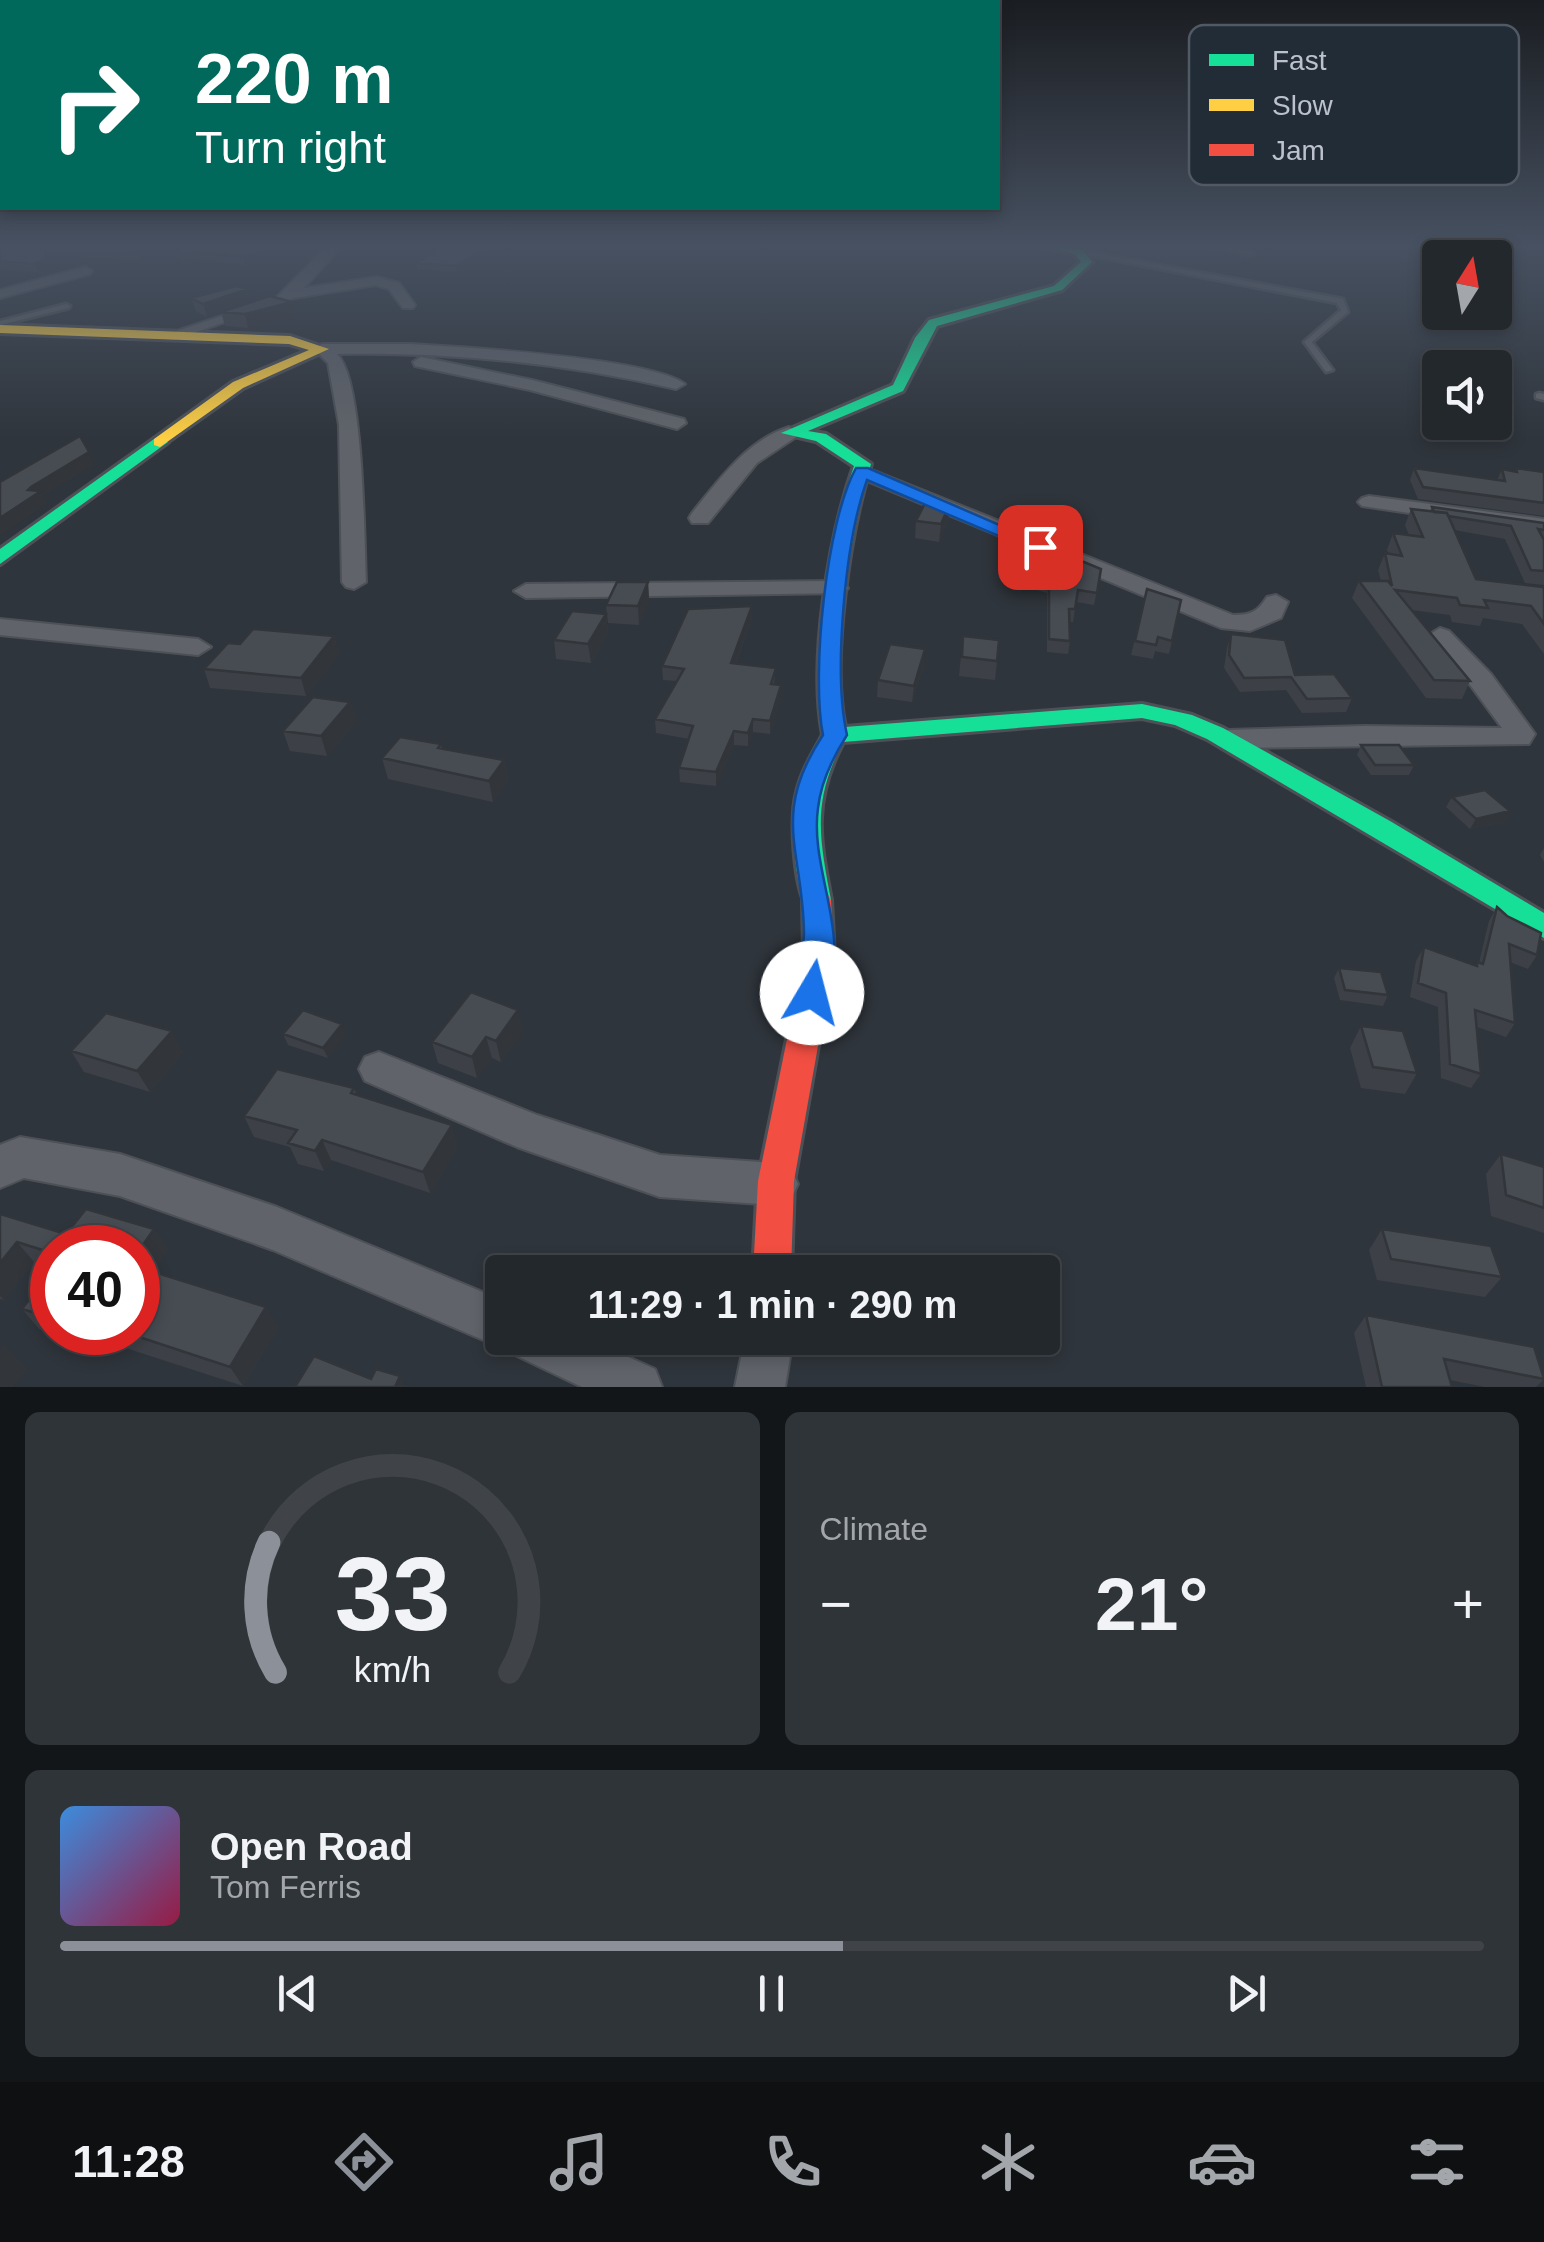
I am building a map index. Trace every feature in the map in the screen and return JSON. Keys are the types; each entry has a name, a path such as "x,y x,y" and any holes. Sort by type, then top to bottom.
{"street":[{"path":"167,337 255,310"},
{"path":"700,518 738,468 764,445 898,388 907,380 925,328 986,310"},
{"path":"0,326 290,340 462,369 677,423"},
{"path":"331,348 348,425 354,582"},
{"path":"0,558 238,385 331,348 494,352 611,368 676,384"},
{"path":"773,1255 776,1184 819,955 818,916 804,841 805,807 819,760 835,735 829,706 836,588 852,497 863,464 820,437 789,433"},
{"path":"862,472 1230,623 1250,624 1272,613 1276,602"},
{"path":"1369,502 1544,526"},
{"path":"526,591 836,588"},
{"path":"0,627 198,647"},
{"path":"1228,739 1365,734 1520,738 1521,734 1480,680 1440,636"},
{"path":"835,735 1142,711 1174,715 1203,724 1268,766 1424,849 1544,927"},
{"path":"379,1068 532,1133 660,1176 776,1184"},
{"path":"0,1168 20,1158 120,1175 277,1228 485,1317"},
{"path":"568,1355 636,1387"},
{"path":"760,1387 766,1355"}],"lane":[{"path":"0,326 54,310"},
{"path":"1330,370 1308,342 1345,310"}],"building":[{"path":"228,310 262,310 245,314 221,312"},
{"path":"80,436 89,452 31,487 28,490 41,491 0,518 0,482"},
{"path":"1414,468 1505,481 1502,469 1544,472 1544,503 1423,487"},
{"path":"926,501 950,504 941,524 916,521"},
{"path":"1432,507 1544,523 1544,530 1538,529 1544,540 1544,571 1531,570 1511,526 1448,516 1434,512"},
{"path":"1411,509 1447,513 1476,579 1544,589 1544,624 1531,606 1484,600 1488,608 1460,605 1457,598 1395,590 1470,681 1434,680 1359,581 1388,581 1392,586 1385,553 1402,556 1393,533 1423,537"},
{"path":"1040,555 1084,562 1101,569 1097,593 1078,590 1075,609 1069,609 1070,641 1049,639 1049,580 1025,574"},
{"path":"617,582 648,582 638,606 606,605"},
{"path":"1147,589 1181,600 1172,641 1158,637 1156,645 1135,641"},
{"path":"752,606 731,663 776,668 771,684 781,685 770,721 753,719 748,733 734,731 716,772 679,768 693,726 655,719 684,669 662,666 688,609"},
{"path":"572,611 606,614 588,644 554,640"},
{"path":"253,629 334,636 301,678 204,669 228,643 240,644"},
{"path":"1231,634 1285,640 1295,675 1334,674 1352,698 1307,699 1291,677 1244,678 1229,655"},
{"path":"963,636 999,640 997,661 962,657"},
{"path":"890,644 925,649 914,686 878,680"},
{"path":"313,697 350,702 321,736 283,731"},
{"path":"400,737 504,760 489,781 382,758"},
{"path":"1361,745 1399,745 1414,765 1375,765"},
{"path":"1485,790 1510,811 1476,819 1452,797"},
{"path":"1497,907 1541,933 1537,955 1509,944 1515,1023 1475,1010 1481,1074 1450,1064 1446,993 1418,983 1424,947 1477,966 1477,962 1483,964"},
{"path":"1339,968 1381,972 1388,995 1345,990"},
{"path":"471,992 518,1010 496,1041 486,1037 472,1057 432,1042"},
{"path":"303,1010 342,1024 323,1048 283,1034"},
{"path":"106,1013 172,1031 137,1071 71,1051"},
{"path":"1361,1026 1403,1031 1417,1073 1373,1067"},
{"path":"277,1069 354,1088 351,1093 452,1125 423,1172 322,1140 315,1151 288,1143 297,1130 244,1116"},
{"path":"1501,1154 1544,1167 1544,1208 1506,1195"},
{"path":"86,1209 140,1225 73,1225"},
{"path":"0,1214 36,1225 30,1225 30,1246 17,1242 0,1263"},
{"path":"1382,1229 1491,1246 1502,1277 1391,1259"},
{"path":"160,1274 266,1307 230,1367 160,1344"},
{"path":"1366,1315 1534,1347 1544,1379 1444,1359 1452,1387 1382,1387"},
{"path":"314,1356 371,1379 376,1369 400,1376 395,1387 295,1387"}],"traffic: fast":[{"path":"817,900 808,847 808,796 817,768 835,735 829,706 836,588 852,497 863,464 820,437 789,433 898,388 933,323 980,310"},
{"path":"0,558 160,442"},
{"path":"835,735 1142,711 1184,720 1215,733 1381,828 1544,927"}],"traffic: slow":[{"path":"0,329 290,340 322,349 238,385 160,442"}],"traffic: jam":[{"path":"773,1255 776,1181 819,956 817,900"}],"route":[{"path":"812,993 819,955 818,916 804,841 805,807 819,760 835,735 829,706 836,588 852,497 862,472 1040,547"}]}
